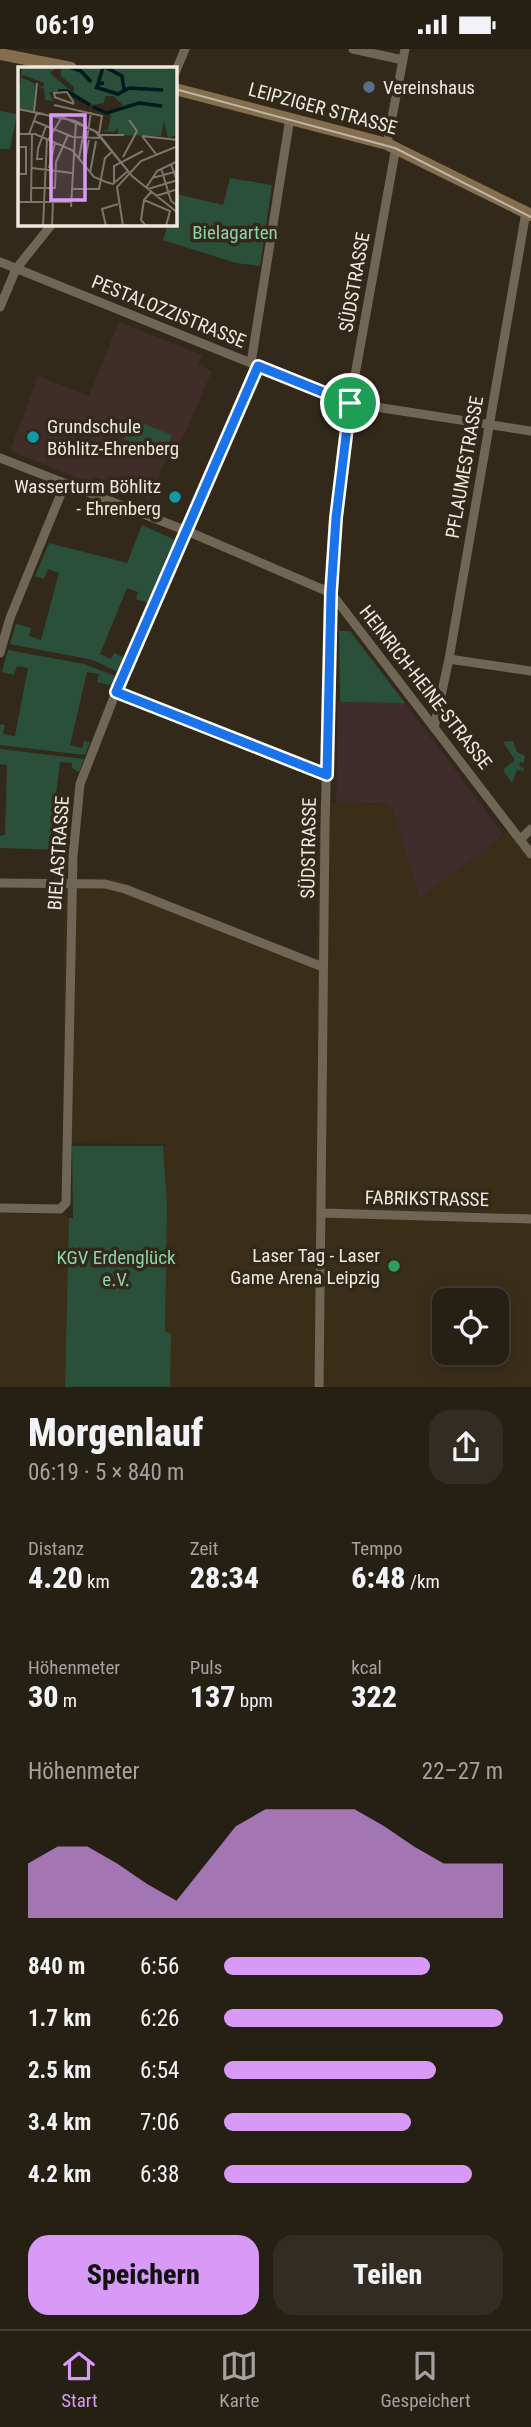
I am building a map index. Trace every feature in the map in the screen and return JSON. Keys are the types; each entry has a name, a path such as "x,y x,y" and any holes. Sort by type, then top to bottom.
{"street":[{"path":"177,68 185,49"},
{"path":"353,49 403,59"},
{"name":"SÜDSTRASSE","path":"319,1387 323,1213 323,967 331,593 336,518 350,403 405,49"},
{"path":"0,54 66,67"},
{"name":"LEIPZIGER STRASSE","path":"177,90 392,145 529,213"},
{"name":"BIELASTRASSE","path":"0,1208 60,1209 66,1203 72,884 80,784 254,364 290,118"},
{"name":"PFLAUMESTRASSE","path":"434,728 449,659 489,424 529,213"},
{"path":"0,307 16,269 50,226"},
{"name":"PESTALOZZISTRASSE","path":"0,263 350,403 531,431"},
{"name":"HEINRICH-HEINE-STRASSE","path":"0,458 187,531 331,593 531,855"},
{"path":"0,653 10,618 65,484"},
{"path":"449,659 531,671"},
{"path":"116,692 327,775"},
{"path":"520,840 531,829"},
{"path":"0,883 105,884 125,889 323,967"},
{"name":"FABRIKSTRASSE","path":"323,1213 531,1219"}],"shaded area":[{"path":"119,322 202,355 198,365 212,371 178,449 171,447 150,500 95,477 91,483 10,451 38,376 89,396"},
{"path":"338,702 405,703 504,835 420,898 392,809 385,803 336,803"},
{"path":"320,801 385,803 392,809 420,898 512,829 531,852 531,1387 164,1387 167,1203 163,1146 167,1144 63,1143 64,878 117,879 316,959"},
{"path":"0,1213 62,1214 69,1218 65,1387 0,1387"}],"green space":[{"path":"0,111 17,114 10,149 0,149"},
{"name":"Bielagarten","path":"230,178 272,185 260,266 236,263 163,240 167,226 177,226 177,194 223,205"},
{"path":"132,419 172,435 165,455 124,439"},
{"path":"142,525 175,540 149,603 136,599 138,592 127,588 100,654 111,659 114,653 126,658 120,673 93,660 10,644 16,624 31,628 29,636 41,640 59,573 48,569 44,579 35,576 49,543 127,563"},
{"path":"339,631 350,631 405,703 340,702"},
{"path":"8,650 84,664 118,677 114,686 97,682 99,674 87,672 70,745 82,748 84,741 90,742 85,755 0,745 0,724 5,725 3,734 15,736 28,668 17,666 14,675 2,672"},
{"path":"513,741 517,752 525,756 524,763 520,762 519,766 524,768 523,771 517,770 512,783 503,770 515,760 503,742"},
{"path":"0,749 84,759 79,772 72,768 72,763 60,762 51,836 63,837 64,830 67,830 65,850 0,848 0,836 5,835 7,765 0,764"},
{"name":"KGV Erdenglück e.V.","path":"72,1146 163,1146 167,1203 165,1332 171,1333 170,1387 65,1387 69,1218 73,1218"}],"tram line":[{"path":"177,90 395,148 531,217"}],"place":[{"name":"Vereinshaus","path":"369,87"},
{"name":"Grundschule Böhlitz-Ehrenberg","path":"33,437"},
{"name":"Wasserturm Böhlitz - Ehrenberg","path":"175,497"},
{"name":"Laser Tag - Laser Game Arena Leipzig","path":"394,1266"}],"route":[{"path":"258,366 350,403 336,518 331,593 327,775 116,692 258,366"}]}
